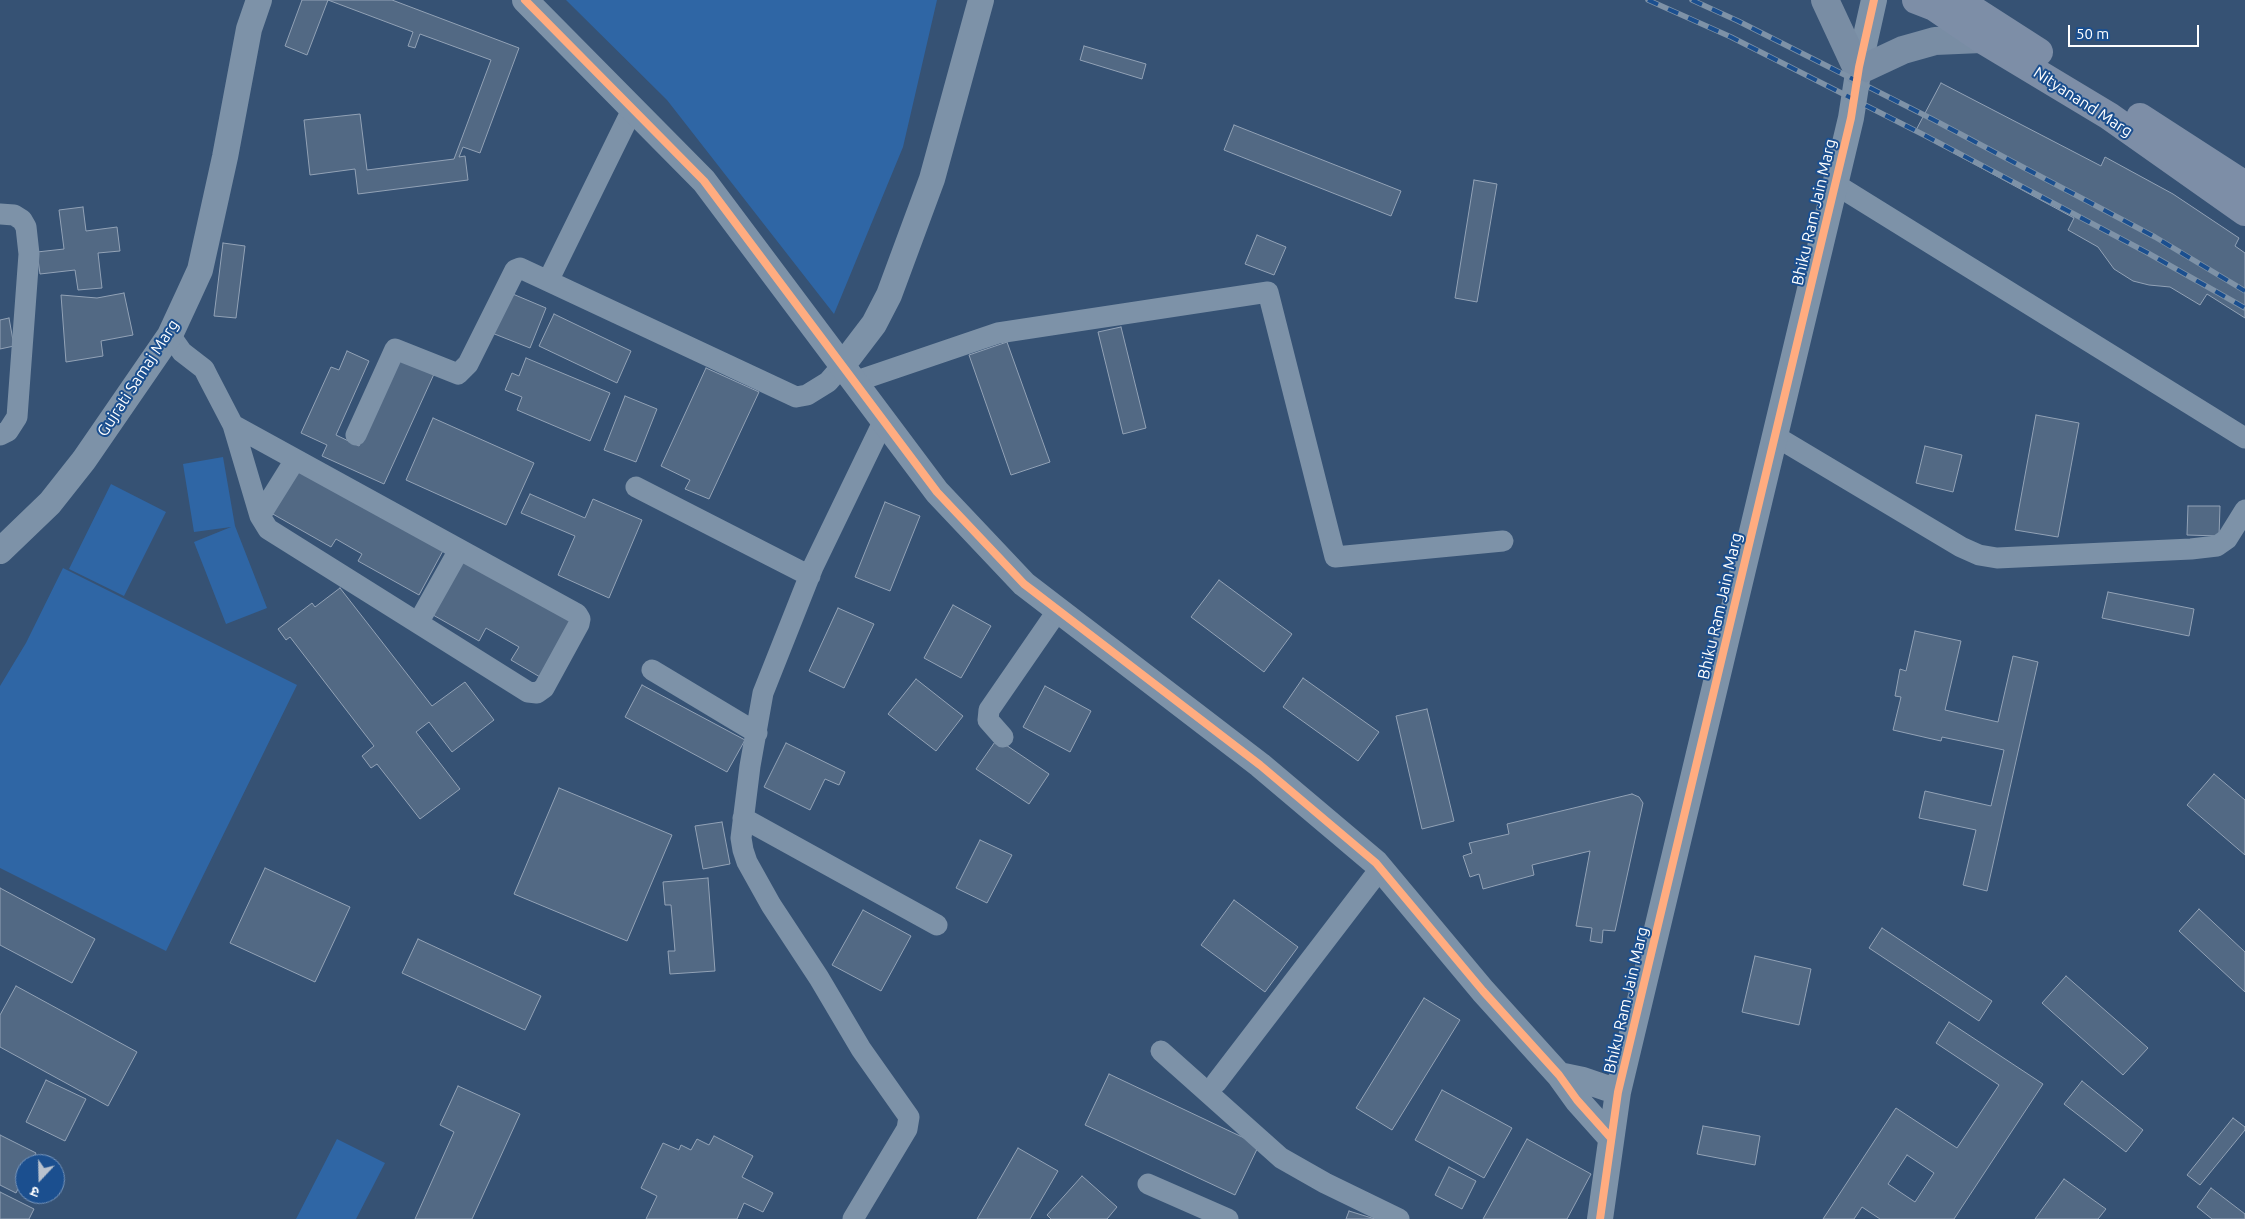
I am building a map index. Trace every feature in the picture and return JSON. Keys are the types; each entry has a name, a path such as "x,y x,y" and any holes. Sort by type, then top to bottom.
{"main road":[{"path":"1825,0 1858,71 1903,50 1935,41 1980,38"},
{"name":"Nityanand Marg","path":"1916,0 1934,7 1980,38 2109,116 2245,212"},
{"name":"Nityanand Marg","path":"1958,0 2245,185"}],"street":[{"name":"Gujrati Samaj Marg","path":"0,551 34,520 64,488 170,335 200,270 225,157 249,29 258,0"},
{"path":"525,0 704,181 938,492 1024,584 1260,765 1380,869 1483,991 1560,1075 1577,1100 1611,1138"},
{"path":"848,374 889,295 932,179 981,0"},
{"name":"Bhiku Ram Jain Marg","path":"1604,1217 1611,1138 1618,1092 1851,118 1858,71 1874,0"},
{"path":"548,281 633,108"},
{"path":"1835,184 2245,438"},
{"path":"0,214 14,215 22,220 26,227 28,254 18,417 8,431 0,435"},
{"path":"356,435 395,349 458,374 468,364 515,270 520,268 796,397 807,395 828,382 848,374 998,333 1268,292 1335,557 1503,541"},
{"path":"170,335 182,352 204,369 233,425 260,516 268,529 528,692 537,693 544,688 580,619 577,614 233,425"},
{"path":"853,1219 907,1129 909,1117 860,1049 819,978 782,923 742,850 744,818 763,693 810,576 884,420"},
{"path":"1775,436 1960,547 1979,555 1997,558 2217,546 2227,539 2245,510"},
{"path":"260,516 295,460"},
{"path":"636,487 810,576"},
{"path":"418,623 459,550"},
{"path":"1003,737 988,720 990,710 1058,610"},
{"path":"652,670 757,733"},
{"path":"744,818 937,925"},
{"path":"1216,1083 1380,869"},
{"path":"1162,1051 1281,1158 1325,1183 1399,1219"},
{"path":"1560,1075 1583,1080 1618,1092"},
{"path":"1148,1184 1228,1219"}],"shaded area":[{"path":"566,0 937,0 903,147 834,314 667,100"},
{"path":"223,457 235,526 267,608 226,624 194,542 231,527 194,532 183,464"},
{"path":"111,484 166,512 124,596 69,569"},
{"path":"63,568 297,685 166,951 0,868 0,686 26,643"},
{"path":"337,1139 385,1163 356,1219 296,1219"}],"building":[{"path":"302,0 328,0 307,55 285,46"},
{"path":"328,0 392,0 519,48 480,153 463,147 459,157 465,156 468,180 358,194 355,169 310,175 304,120 360,114 367,170 454,159 491,60 420,34 415,48 408,46 413,32"},
{"path":"1084,46 1146,64 1142,79 1080,60"},
{"path":"1941,83 2101,166 2105,157 2173,194 2239,238 2235,246 2245,253 2245,318 2207,294 2200,305 2170,287 2133,281 2114,269 2098,247 2068,230 2074,218 1915,132"},
{"path":"1234,125 1401,191 1391,216 1224,150"},
{"path":"1474,180 1497,184 1477,302 1455,298"},
{"path":"83,207 86,231 117,227 120,251 98,253 102,288 78,290 75,270 40,274 37,252 64,249 59,210"},
{"path":"1257,235 1286,247 1274,275 1245,264"},
{"path":"223,243 245,246 236,318 214,316"},
{"path":"508,292 546,308 530,348 492,333"},
{"path":"124,293 133,335 101,341 103,356 66,362 61,295 97,298"},
{"path":"554,314 631,351 617,383 539,346"},
{"path":"9,318 14,346 0,349 0,320"},
{"path":"1121,327 1146,428 1123,434 1098,332"},
{"path":"1007,342 1050,462 1011,475 969,355"},
{"path":"347,351 369,361 336,435 359,446 399,358 434,374 384,484 322,456 327,445 301,433 331,367 339,370"},
{"path":"526,358 610,393 590,441 517,410 522,397 505,390 512,373 519,376"},
{"path":"706,368 759,392 709,499 685,489 690,480 661,466"},
{"path":"625,396 657,409 636,462 604,450"},
{"path":"2036,415 2079,423 2058,537 2015,530"},
{"path":"433,418 534,463 506,525 406,480"},
{"path":"1925,446 1962,455 1953,492 1916,483"},
{"path":"298,466 445,547 419,595 358,561 362,554 336,539 331,547 271,513"},
{"path":"530,494 585,518 593,499 642,520 609,598 558,575 575,536 521,513"},
{"path":"885,502 920,516 890,591 855,577"},
{"path":"2188,506 2220,506 2219,536 2187,535"},
{"path":"458,556 572,622 540,677 511,660 519,647 486,628 479,641 426,611"},
{"path":"1219,580 1292,634 1264,672 1191,617"},
{"path":"340,588 432,706 465,682 494,720 452,752 429,722 416,732 460,789 420,819 377,764 371,768 362,756 374,746 290,637 286,640 278,629 312,603 315,607"},
{"path":"2108,592 2194,609 2189,636 2102,618"},
{"path":"953,605 991,626 961,678 924,658"},
{"path":"838,608 874,624 844,688 809,671"},
{"path":"1915,631 1961,641 1945,710 1998,722 2013,656 2038,662 1987,891 1963,885 1976,830 1919,818 1925,791 1991,806 2004,750 1942,737 1941,741 1893,730 1901,697 1895,696 1900,669 1906,671"},
{"path":"1303,678 1379,732 1358,761 1283,707"},
{"path":"916,679 963,716 936,751 888,714"},
{"path":"642,685 745,740 727,772 625,717"},
{"path":"1045,686 1091,711 1070,752 1023,727"},
{"path":"1427,709 1454,821 1422,829 1396,716"},
{"path":"997,739 1049,774 1029,804 976,769"},
{"path":"786,743 845,772 839,785 825,779 810,810 764,787"},
{"path":"2214,774 2245,800 2245,855 2187,805"},
{"path":"559,788 672,835 627,941 514,894"},
{"path":"1632,794 1639,797 1643,803 1615,931 1603,930 1602,943 1590,941 1592,928 1576,926 1590,851 1532,865 1534,875 1483,889 1479,874 1470,877 1463,856 1472,853 1469,843 1509,834 1507,824"},
{"path":"722,822 730,864 703,869 695,826"},
{"path":"980,840 1012,855 987,903 956,888"},
{"path":"265,868 350,907 315,982 230,943"},
{"path":"708,878 715,971 670,974 668,951 675,951 671,905 665,905 663,882"},
{"path":"0,888 95,939 72,983 0,945"},
{"path":"1234,900 1298,947 1265,992 1201,945"},
{"path":"2199,909 2245,952 2245,992 2179,931"},
{"path":"863,910 911,936 881,991 832,965"},
{"path":"1882,928 1992,1001 1979,1021 1869,948"},
{"path":"418,939 541,996 525,1030 402,973"},
{"path":"1755,956 1811,969 1799,1025 1742,1012"},
{"path":"2066,976 2148,1048 2123,1075 2042,1003"},
{"path":"16,986 137,1052 108,1106 0,1047 0,1015"},
{"path":"1424,998 1460,1020 1392,1130 1356,1108"},
{"path":"1949,1022 2043,1084 1954,1219 1880,1219 1862,1207 1854,1219 1823,1219 1896,1108 1957,1148 1999,1085 1936,1043","holes":["1907,1155 1934,1173 1915,1202 1888,1184"]},
{"path":"1109,1074 1259,1145 1235,1195 1085,1125"},
{"path":"46,1080 86,1099 65,1141 26,1122"},
{"path":"2082,1081 2143,1130 2126,1152 2064,1104"},
{"path":"458,1086 520,1114 472,1219 415,1219 454,1132 440,1125"},
{"path":"1442,1090 1512,1128 1484,1178 1415,1140"},
{"path":"2233,1118 2245,1127 2245,1130 2200,1185 2187,1175"},
{"path":"1703,1126 1760,1136 1755,1165 1697,1154"},
{"path":"0,1135 36,1153 15,1154 15,1192 0,1185"},
{"path":"714,1136 753,1156 742,1177 773,1193 763,1212 744,1203 737,1219 646,1219 657,1196 641,1188 663,1143 679,1150 681,1145 691,1150 697,1139 709,1145"},
{"path":"1527,1139 1591,1174 1567,1219 1483,1219"},
{"path":"1018,1148 1058,1171 1030,1219 977,1219"},
{"path":"1449,1167 1476,1181 1462,1209 1435,1195"},
{"path":"1082,1176 1117,1207 1107,1219 1051,1219 1047,1215"},
{"path":"2064,1179 2106,1209 2098,1219 2035,1219"},
{"path":"2211,1188 2245,1214 2245,1219 2212,1219 2197,1207"},
{"path":"0,1192 15,1200 15,1204 24,1204 34,1209 29,1219 0,1219"},
{"path":"1349,1211 1375,1219 1346,1219"}],"railway":[{"path":"1648,0 1731,37 1924,135 2146,252 2245,308"},
{"path":"1692,0 1738,21 1932,119 2155,237 2245,291"}],"cycle path":[{"path":"525,0 704,181 937,492 1024,584 1260,765 1376,863 1483,991 1559,1075 1577,1100 1611,1138"},
{"path":"1600,1219 1618,1092 1851,118 1859,67 1874,0"}]}
